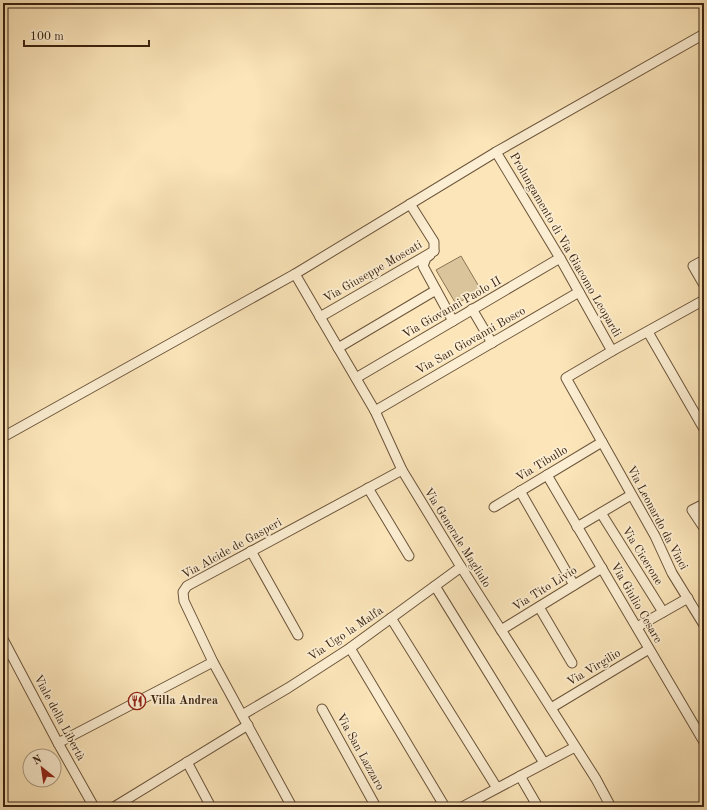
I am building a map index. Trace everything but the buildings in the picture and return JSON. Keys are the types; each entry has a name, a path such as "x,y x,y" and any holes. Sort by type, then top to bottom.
{"street":[{"path":"3,437 295,274 496,152 704,34"},
{"name":"Prolungamento di Via Giacomo Leopardi","path":"496,152 560,258 612,351"},
{"name":"Via Giuseppe Moscati","path":"320,317 434,251 434,242 410,204"},
{"path":"434,251 426,258 423,266 453,321"},
{"name":"Via Giovanni Paolo II","path":"356,378 560,258"},
{"path":"704,260 693,266 704,285"},
{"name":"Via Generale Magliulo","path":"295,274 376,411 402,470 461,568 596,779 611,807"},
{"path":"338,348 436,290"},
{"name":"Via San Giovanni Bosco","path":"376,411 578,292"},
{"name":"Prolungamento di Via Giacomo Leopardi","path":"602,442 566,378 704,300"},
{"path":"472,309 492,343"},
{"path":"648,332 704,429"},
{"name":"Via Tibullo","path":"494,507 602,442"},
{"name":"Via Leonardo da Vinci","path":"602,442 655,536 672,573 704,624"},
{"name":"Via Alcide de Gasperi","path":"292,807 213,662 184,601 183,592 187,586 402,470"},
{"name":"Via Giulio Cesare","path":"547,475 704,742"},
{"path":"368,488 409,556"},
{"path":"520,491 574,585"},
{"path":"577,526 631,495"},
{"path":"704,504 692,510 704,528"},
{"name":"Via Cicerone","path":"602,513 663,612"},
{"path":"251,551 298,635"},
{"name":"Via Ugo la Malfa","path":"242,715 288,688 350,648 461,568"},
{"name":"Via Tito Livio","path":"501,630 602,568"},
{"path":"435,586 544,763"},
{"path":"636,627 688,598"},
{"path":"539,607 572,663"},
{"path":"391,618 496,788"},
{"name":"Viale della Libertà","path":"3,639 94,807"},
{"path":"350,648 444,807"},
{"name":"Via Virgilio","path":"551,708 649,649"},
{"path":"58,743 213,662"},
{"name":"Via San Lazzaro","path":"322,709 376,807"},
{"path":"114,807 248,725"},
{"path":"462,807 575,747"},
{"path":"187,762 211,807"},
{"path":"520,776 538,807"}],"shaded area":[{"path":"461,256 481,290 456,304 436,270"}],"place":[{"name":"Villa Andrea","path":"137,701"}]}
